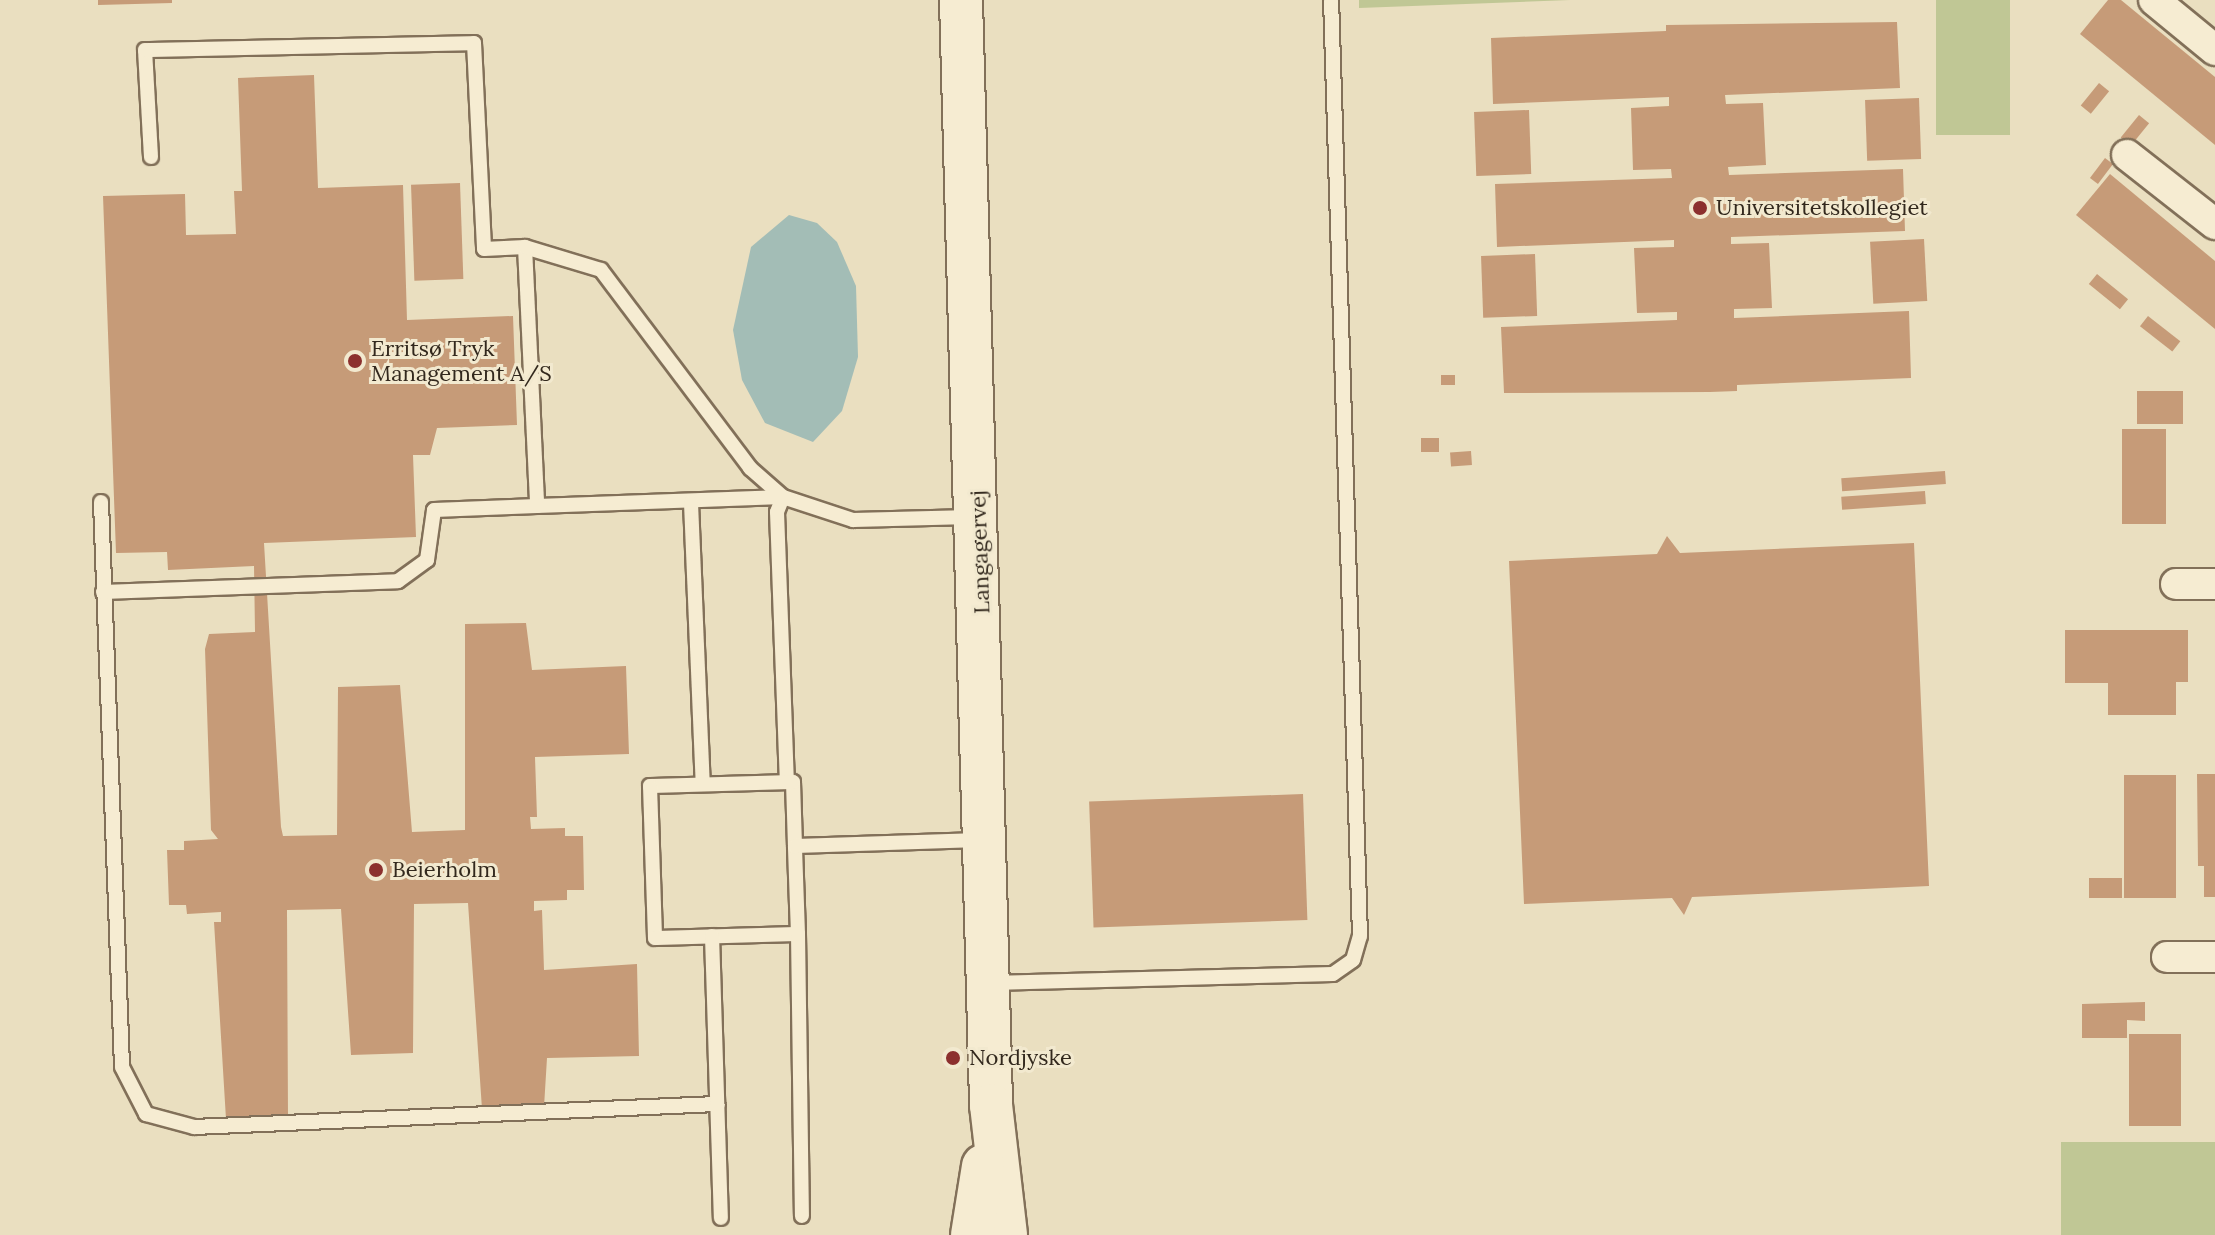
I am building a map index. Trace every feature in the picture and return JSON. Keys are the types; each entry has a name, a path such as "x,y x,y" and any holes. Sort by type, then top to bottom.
{"street":[{"name":"Langagervej","path":"961,0 989,840 991,1105 1006,1235"},
{"path":"2154,0 2215,50"},
{"path":"2127,155 2215,224"},
{"path":"2176,584 2215,584"},
{"path":"2167,957 2215,957"},
{"name":"Langagervej","path":"972,1235 991,1105"}],"lane":[{"path":"990,983 1333,974 1353,960 1360,936 1331,0"},
{"path":"151,157 145,50 474,43 484,249 525,247 567,254 601,270 750,468 783,497"},
{"path":"525,247 537,506"},
{"path":"103,592 398,581 427,560 434,510 691,503 783,497 853,520 980,517"},
{"path":"783,497 777,512 787,782"},
{"path":"101,502 122,1067 146,1114 194,1127 717,1104"},
{"path":"691,503 703,784"},
{"path":"798,934 655,938 650,786 793,782 798,934 802,1216"},
{"path":"795,846 989,840"},
{"path":"712,936 721,1218"}],"green space":[{"path":"1359,0 1570,0 1359,8"},
{"path":"1936,0 2010,0 2010,135 1936,135"},
{"path":"2061,1142 2215,1142 2215,1235 2061,1235"}],"water":[{"path":"789,215 817,223 837,242 856,286 858,357 842,411 813,442 765,423 742,380 733,330 751,247"}],"building":[{"path":"98,0 172,0 172,3 98,5"},
{"path":"2108,0 2121,0 2215,77 2215,145 2080,34"},
{"name":"Universitetskollegiet","path":"1897,22 1900,88 1725,95 1726,104 1763,103 1766,165 1728,167 1729,175 1903,169 1905,231 1731,237 1731,244 1769,243 1772,308 1734,309 1734,318 1909,311 1911,378 1737,385 1737,391 1710,392 1504,393 1501,327 1677,320 1677,312 1637,313 1634,248 1674,247 1674,240 1497,247 1495,184 1672,178 1671,169 1633,170 1631,108 1669,106 1669,97 1493,104 1491,38 1666,31 1666,25"},
{"path":"314,75 318,188 403,185 407,320 513,316 517,425 437,428 430,455 413,455 416,537 264,543 283,836 337,835 338,687 400,685 412,832 465,830 465,624 526,623 532,670 626,666 629,754 535,757 537,817 530,817 531,829 565,828 565,836 583,836 584,890 567,890 567,900 534,901 534,911 542,910 544,970 637,964 639,1056 547,1058 544,1107 482,1109 468,903 414,904 413,1053 351,1055 341,909 287,910 288,1117 226,1119 214,922 221,922 221,912 187,914 186,905 169,905 167,850 184,850 184,841 218,839 211,830 205,649 209,634 255,632 254,566 168,570 167,552 116,553 103,196 185,194 186,235 236,234 234,191 242,191 238,78"},
{"path":"2099,83 2109,91 2091,114 2081,106"},
{"name":"Universitetskollegiet","path":"1919,98 1921,159 1867,161 1865,100"},
{"path":"1529,110 1531,174 1476,176 1474,112"},
{"path":"2139,115 2149,123 2131,146 2121,138"},
{"path":"2105,158 2113,164 2098,184 2090,178"},
{"path":"2110,174 2215,261 2215,329 2076,215"},
{"path":"460,183 463,279 414,281 411,185"},
{"name":"Universitetskollegiet","path":"1924,239 1927,301 1873,304 1870,242"},
{"path":"1535,254 1537,316 1483,318 1481,256"},
{"path":"2097,274 2128,299 2120,309 2089,284"},
{"path":"2148,316 2180,341 2172,351 2140,326"},
{"path":"1441,375 1455,375 1455,385 1441,385"},
{"path":"2137,391 2183,391 2183,424 2137,424"},
{"path":"2122,429 2166,429 2166,524 2122,524"},
{"path":"1421,438 1439,438 1439,452 1421,452"},
{"path":"1471,451 1472,465 1451,466 1450,452"},
{"path":"1945,471 1946,484 1842,491 1841,478"},
{"path":"1925,491 1926,504 1842,510 1841,497"},
{"path":"1667,536 1680,553 1914,543 1929,886 1692,897 1684,915 1672,898 1524,904 1509,561 1657,554"},
{"path":"2065,630 2188,630 2188,682 2176,682 2176,715 2108,715 2108,683 2065,683"},
{"path":"2197,774 2215,774 2215,897 2204,897 2204,866 2198,866"},
{"path":"2124,775 2176,775 2176,898 2124,898"},
{"path":"1303,794 1307,920 1094,927 1089,801"},
{"path":"2089,878 2122,878 2122,898 2089,898"},
{"path":"2145,1002 2145,1021 2127,1020 2127,1038 2082,1038 2082,1004"},
{"path":"2129,1034 2181,1034 2181,1126 2129,1126"}],"place":[{"name":"Universitetskollegiet","path":"1700,208"},
{"name":"Erritsø Tryk Management A/S","path":"355,361"},
{"name":"Beierholm","path":"376,870"},
{"name":"Nordjyske","path":"953,1058"}]}
